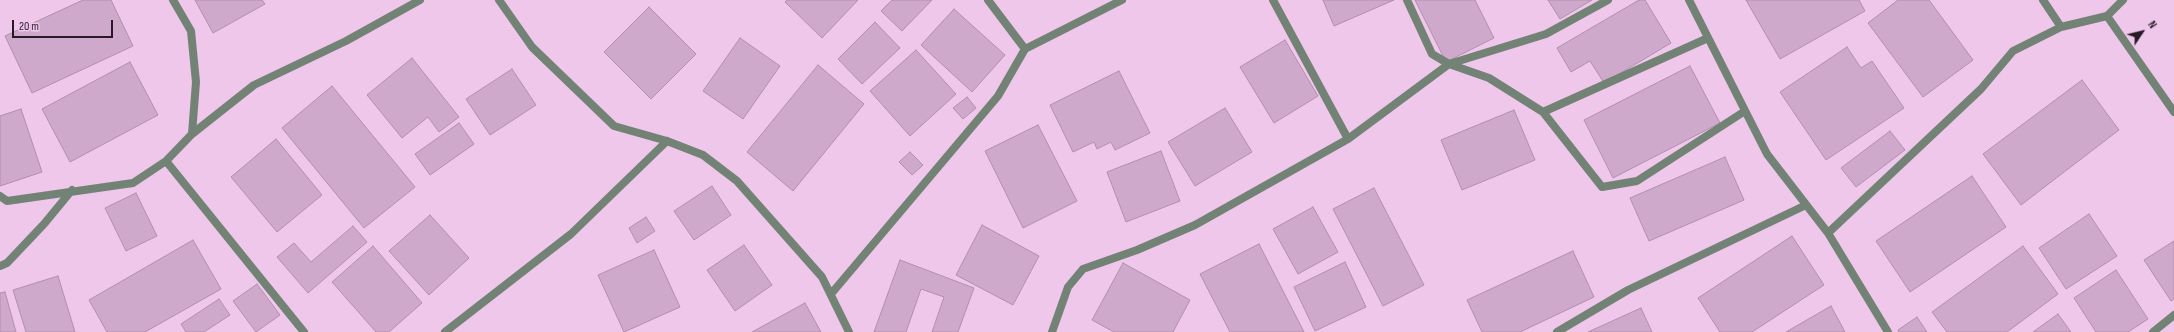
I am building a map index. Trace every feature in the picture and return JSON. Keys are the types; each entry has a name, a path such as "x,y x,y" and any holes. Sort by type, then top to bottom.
{"street":[{"path":"174,0 191,32 196,82 192,134"},
{"path":"0,196 7,201 72,190 132,183 166,161 192,134 254,85 346,41 420,0"},
{"path":"499,0 532,47 614,126 667,141 703,155 737,180 822,277 849,332"},
{"path":"988,0 1025,49"},
{"path":"831,294 998,96 1025,49 1122,0"},
{"path":"1273,0 1348,139"},
{"path":"1407,0 1432,54 1448,64 1489,78 1543,112 1602,187 1637,181 1745,111"},
{"path":"1052,332 1068,287 1083,269 1137,250 1196,225 1348,139 1448,64 1546,34 1608,0"},
{"path":"1689,0 1767,154 1828,233 1888,332"},
{"path":"2043,0 2061,27"},
{"path":"1828,233 1981,89 2013,51 2061,27 2107,16 2123,0"},
{"path":"2107,16 2174,112"},
{"path":"1543,112 1708,38"},
{"path":"445,332 572,234 667,141"},
{"path":"166,161 304,332"},
{"path":"0,266 7,263 44,224 72,190"},
{"path":"1557,332 1628,290 1806,205"},
{"path":"2153,332 2174,315"}],"building":[{"path":"83,0 111,0 133,46 32,93 5,36"},
{"path":"195,0 262,0 265,4 213,33"},
{"path":"787,0 858,0 822,38 785,2"},
{"path":"892,0 932,0 902,31 881,11"},
{"path":"1323,0 1394,0 1334,26"},
{"path":"1415,0 1475,0 1494,38 1446,62"},
{"path":"1548,0 1592,0 1560,19"},
{"path":"1639,0 1645,0 1671,43 1604,83 1590,61 1571,72 1557,48"},
{"path":"1746,0 1859,0 1865,11 1780,59"},
{"path":"1898,0 1929,0 1973,60 1923,97 1868,23"},
{"path":"649,7 696,54 651,99 604,52"},
{"path":"954,9 1005,55 972,92 921,45"},
{"path":"875,22 900,48 862,84 838,59"},
{"path":"740,38 780,66 743,119 703,91"},
{"path":"1285,40 1318,96 1274,123 1240,67"},
{"path":"1847,47 1861,68 1872,61 1904,108 1826,160 1780,92"},
{"path":"916,50 956,94 910,136 870,91"},
{"path":"412,58 459,117 439,132 428,117 402,138 367,95"},
{"path":"130,62 158,115 70,162 42,109"},
{"path":"818,65 864,104 793,191 747,152"},
{"path":"1690,66 1720,123 1613,178 1584,120"},
{"path":"512,69 536,105 490,135 466,99"},
{"path":"1119,71 1150,133 1115,150 1111,142 1097,149 1094,142 1073,152 1050,105"},
{"path":"2082,80 2119,130 2021,205 1983,154"},
{"path":"332,86 415,187 364,228 282,128"},
{"path":"967,97 976,108 963,119 953,108"},
{"path":"1225,108 1252,152 1195,186 1168,142"},
{"path":"21,109 42,172 0,186 0,116"},
{"path":"1514,110 1535,160 1462,190 1441,140"},
{"path":"459,123 474,144 430,175 415,154"},
{"path":"1038,125 1077,201 1023,228 985,151"},
{"path":"1890,131 1905,150 1856,187 1841,168"},
{"path":"276,139 322,195 277,232 231,177"},
{"path":"1161,151 1180,201 1126,222 1107,172"},
{"path":"910,152 923,165 912,175 899,162"},
{"path":"1725,157 1744,200 1649,241 1630,198"},
{"path":"1972,176 2006,227 1910,292 1876,241"},
{"path":"712,186 731,215 694,240 674,211"},
{"path":"1374,188 1424,285 1383,306 1333,209"},
{"path":"136,193 157,236 126,251 105,208"},
{"path":"1313,207 1338,252 1298,274 1273,229"},
{"path":"2089,214 2117,256 2066,289 2039,248"},
{"path":"430,215 469,258 429,295 389,251"},
{"path":"646,217 655,231 637,243 629,228"},
{"path":"982,225 1039,256 1013,305 956,275"},
{"path":"353,226 367,242 308,293 277,257 294,243 311,262"},
{"path":"1792,236 1824,285 1752,332 1720,332 1698,298"},
{"path":"193,240 221,289 145,332 107,332 89,300"},
{"path":"2174,241 2174,299 2171,301 2144,260"},
{"path":"1259,244 1304,332 1230,332 1200,274"},
{"path":"744,245 772,285 735,311 707,270"},
{"path":"373,246 422,303 389,332 376,332 332,282"},
{"path":"2023,246 2058,294 2007,332 1947,332 1932,312"},
{"path":"654,250 680,307 624,332 598,275"},
{"path":"1573,251 1594,297 1520,332 1482,332 1467,300"},
{"path":"900,260 974,288 958,332 932,332 944,297 921,289 906,332 874,332"},
{"path":"1345,262 1366,307 1315,331 1294,287"},
{"path":"1123,263 1190,300 1173,332 1114,332 1092,320"},
{"path":"2116,270 2148,319 2128,332 2096,332 2074,298"},
{"path":"58,276 75,332 26,332 13,290"},
{"path":"257,284 280,315 256,332 233,301"},
{"path":"5,292 16,332 0,332 0,293"},
{"path":"219,299 230,315 204,332 186,332 181,324"},
{"path":"805,303 821,332 752,332"},
{"path":"1831,306 1845,332 1786,332"},
{"path":"1641,308 1652,332 1588,332"},
{"path":"2058,314 2071,332 2033,332"},
{"path":"1917,317 1927,332 1899,332 1898,330"}]}
